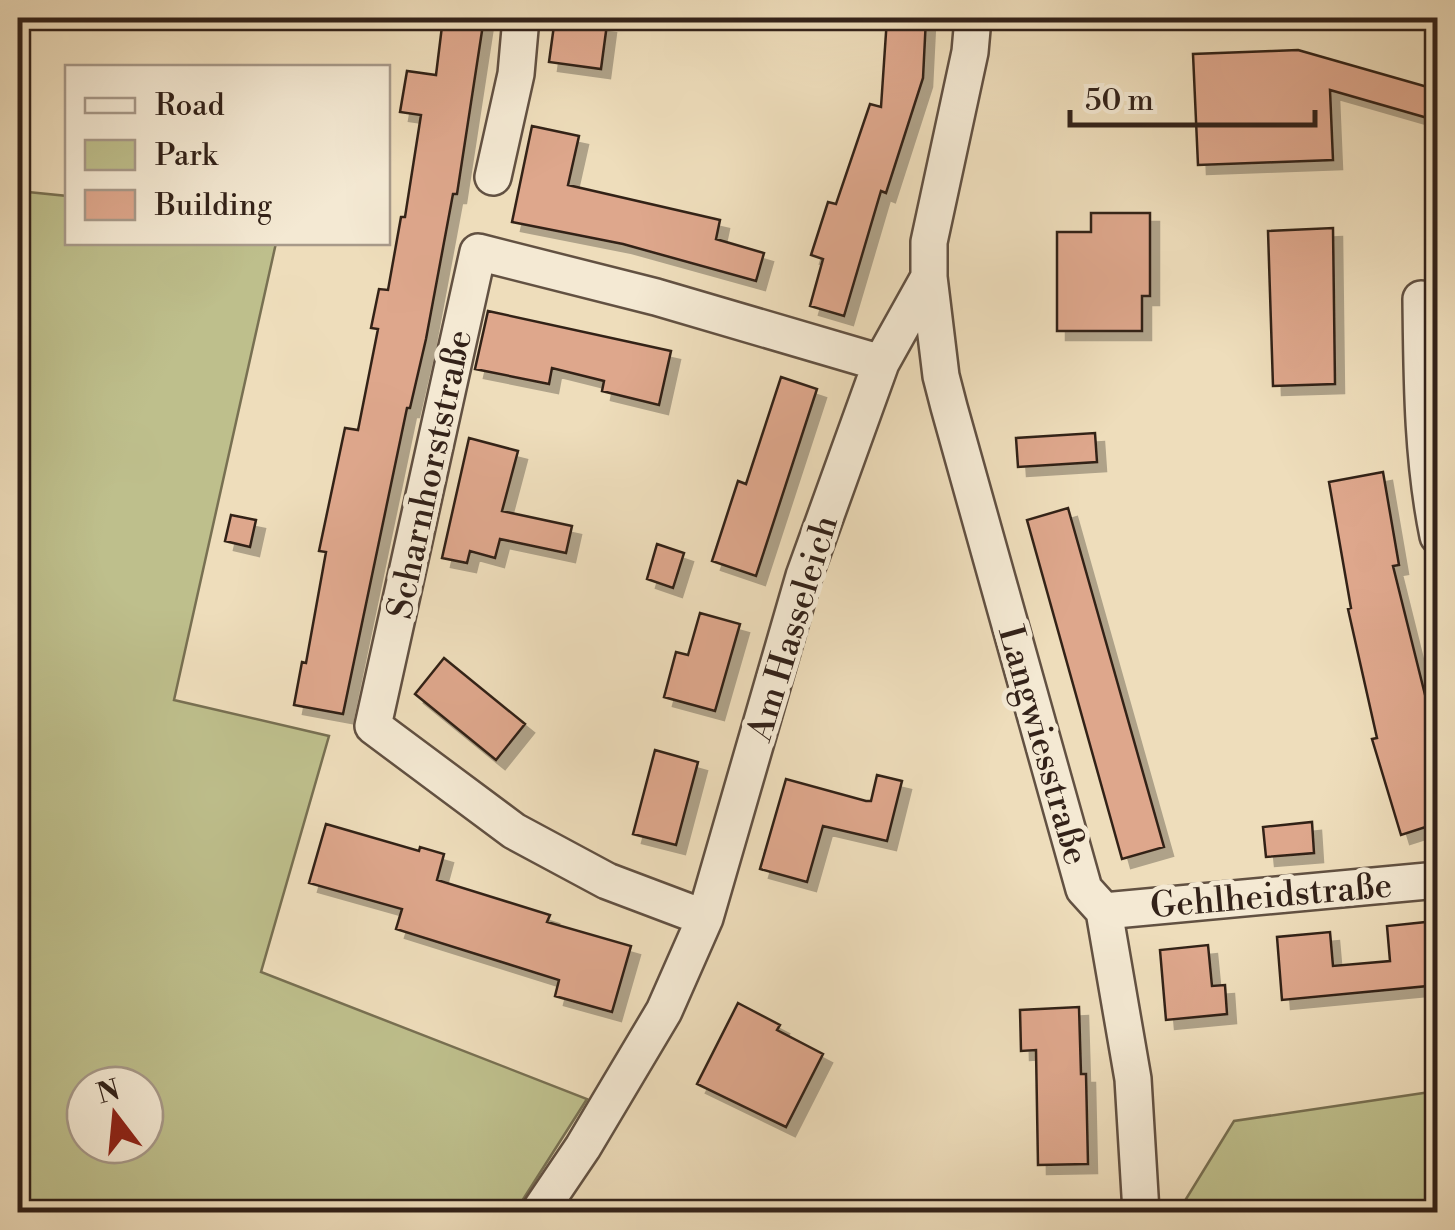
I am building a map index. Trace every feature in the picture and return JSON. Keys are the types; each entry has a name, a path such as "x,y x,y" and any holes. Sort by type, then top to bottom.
{"street":[{"path":"493,177 516,74 521,18"},
{"name":"Am Hasseleich","path":"539,1212 664,1012 706,918 804,576 880,363 929,277 928,242 970,52 973,18"},
{"name":"Scharnhorststraße","path":"706,918 607,880 514,831 373,726 478,252 656,296 880,363"},
{"name":"Langwiesstraße","path":"929,277 949,407 1084,889 1104,911 1132,1078 1141,1212"},
{"path":"1420,299 1422,402 1430,499 1438,536"},
{"name":"Gehlheidstraße","path":"1104,911 1438,880"}],"green space":[{"path":"18,191 65,196 65,245 276,245 174,700 329,736 261,972 587,1099 515,1212 18,1212"},
{"path":"1437,1091 1437,1212 1178,1212 1234,1121"}],"building":[{"path":"443,18 484,18 457,194 453,194 426,339 407,408 343,714 294,705 302,662 306,663 326,552 319,551 345,428 358,430 378,329 371,328 379,289 388,290 401,217 405,217 421,115 400,112 407,71 436,75"},
{"path":"555,18 607,24 601,69 549,62"},
{"path":"887,18 926,18 923,78 886,193 881,191 844,316 810,306 823,259 811,255 828,202 836,204 870,104 881,107"},
{"path":"1298,50 1438,90 1438,121 1330,90 1333,160 1198,165 1193,54"},
{"path":"532,126 579,136 568,185 720,220 716,239 764,253 756,281 623,244 512,222"},
{"path":"1091,213 1150,213 1150,296 1142,296 1142,331 1057,331 1057,232 1091,232"},
{"path":"1333,228 1335,384 1273,386 1268,231"},
{"path":"488,311 671,351 659,405 602,391 604,381 552,368 549,384 475,369"},
{"path":"781,377 817,389 756,576 712,561 738,481 746,484"},
{"path":"1095,433 1097,462 1018,467 1016,438"},
{"path":"469,438 518,451 502,511 572,526 566,553 500,539 495,558 470,551 467,563 442,558"},
{"path":"1383,472 1399,565 1393,566 1438,747 1438,823 1401,835 1372,739 1377,738 1348,609 1351,608 1329,482"},
{"path":"1068,508 1164,847 1122,859 1027,520"},
{"path":"231,515 256,520 250,547 225,541"},
{"path":"657,544 684,553 673,588 647,579"},
{"path":"700,613 740,624 715,711 664,697 676,652 688,655"},
{"path":"444,658 525,724 496,760 415,694"},
{"path":"655,750 698,762 676,845 633,834"},
{"path":"877,775 902,781 887,841 823,826 807,882 760,869 786,779 871,801"},
{"path":"1312,822 1314,853 1266,857 1263,827"},
{"path":"326,824 419,851 420,847 444,854 437,880 550,915 547,922 631,946 612,1012 555,996 559,980 396,929 402,909 309,883"},
{"path":"1436,921 1438,985 1282,1000 1277,937 1330,932 1333,966 1390,961 1387,926"},
{"path":"1208,945 1212,986 1225,985 1227,1014 1166,1020 1160,950"},
{"path":"738,1003 780,1025 777,1030 823,1054 786,1127 697,1084"},
{"path":"1079,1007 1081,1074 1086,1074 1088,1164 1038,1165 1036,1050 1021,1051 1020,1010"}]}
